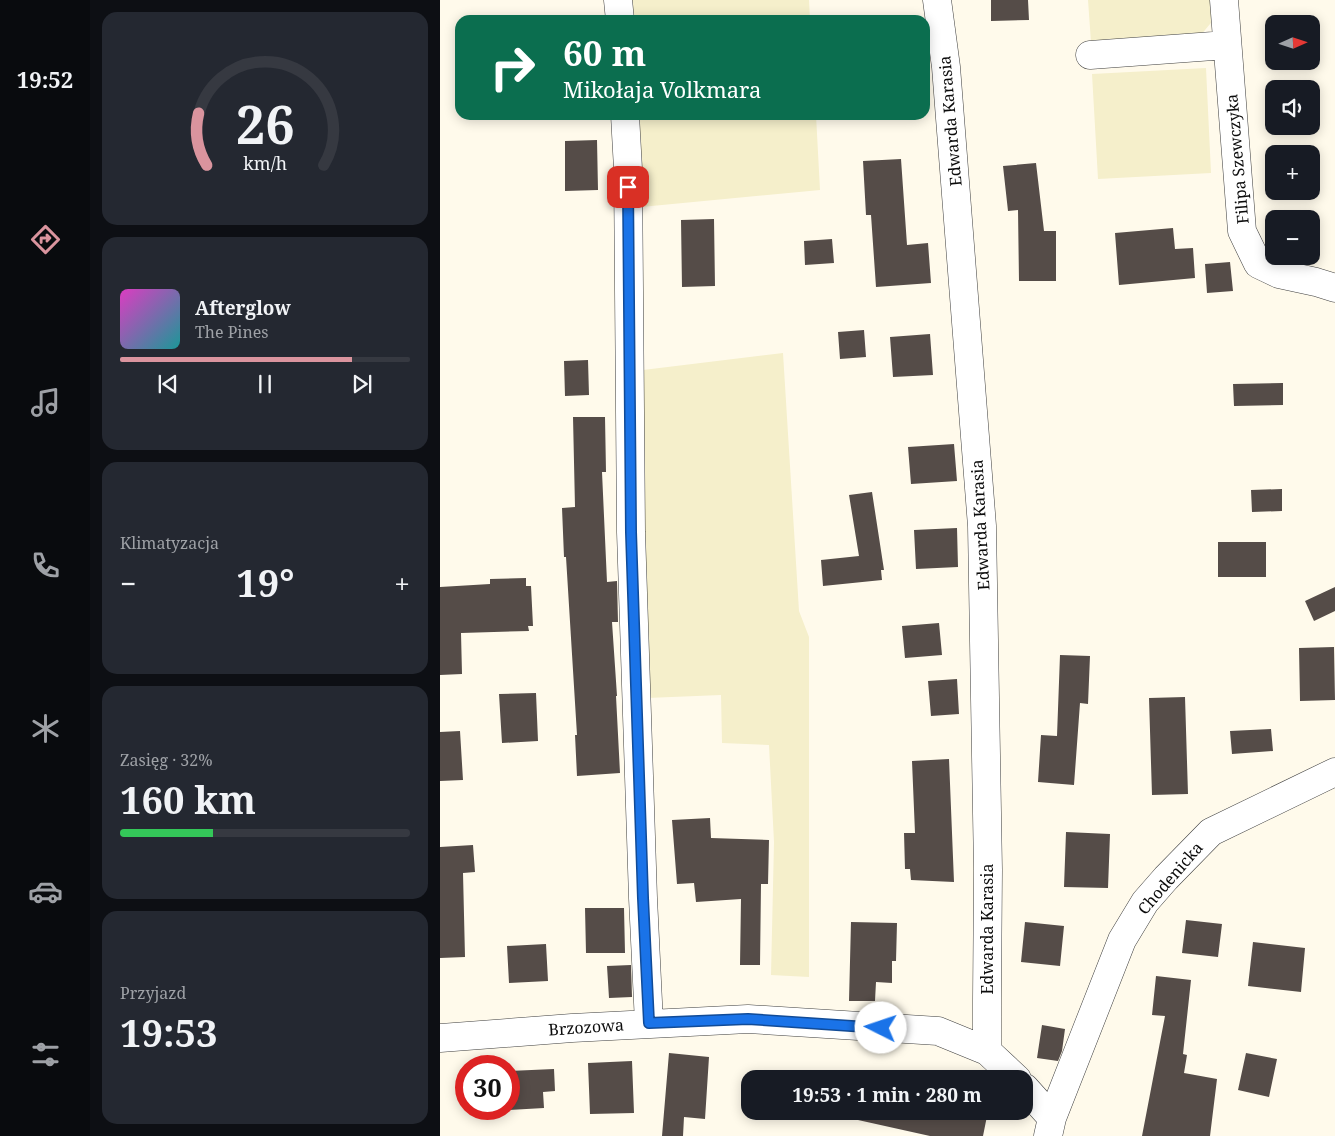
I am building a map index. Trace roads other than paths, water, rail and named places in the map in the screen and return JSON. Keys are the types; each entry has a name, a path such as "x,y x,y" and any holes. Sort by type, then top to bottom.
{"street":[{"path":"618,0 620,15"},
{"name":"Edwarda Karasia","path":"937,0 946,67 982,526 988,870 986,1000 988,1051"},
{"name":"Filipa Szewczyka","path":"1224,0 1242,231 1258,264 1279,274 1335,288"},
{"path":"1090,54 1227,45"},
{"path":"625,120 628,169 632,542 643,898 649,1023"},
{"name":"Chodenicka","path":"1050,1127 1122,940 1145,902 1211,832 1335,772"},
{"name":"Brzozowa","path":"440,1038 649,1023 748,1019 938,1031 988,1051 1008,1070"},
{"path":"1033,1100 1050,1127"}]}
